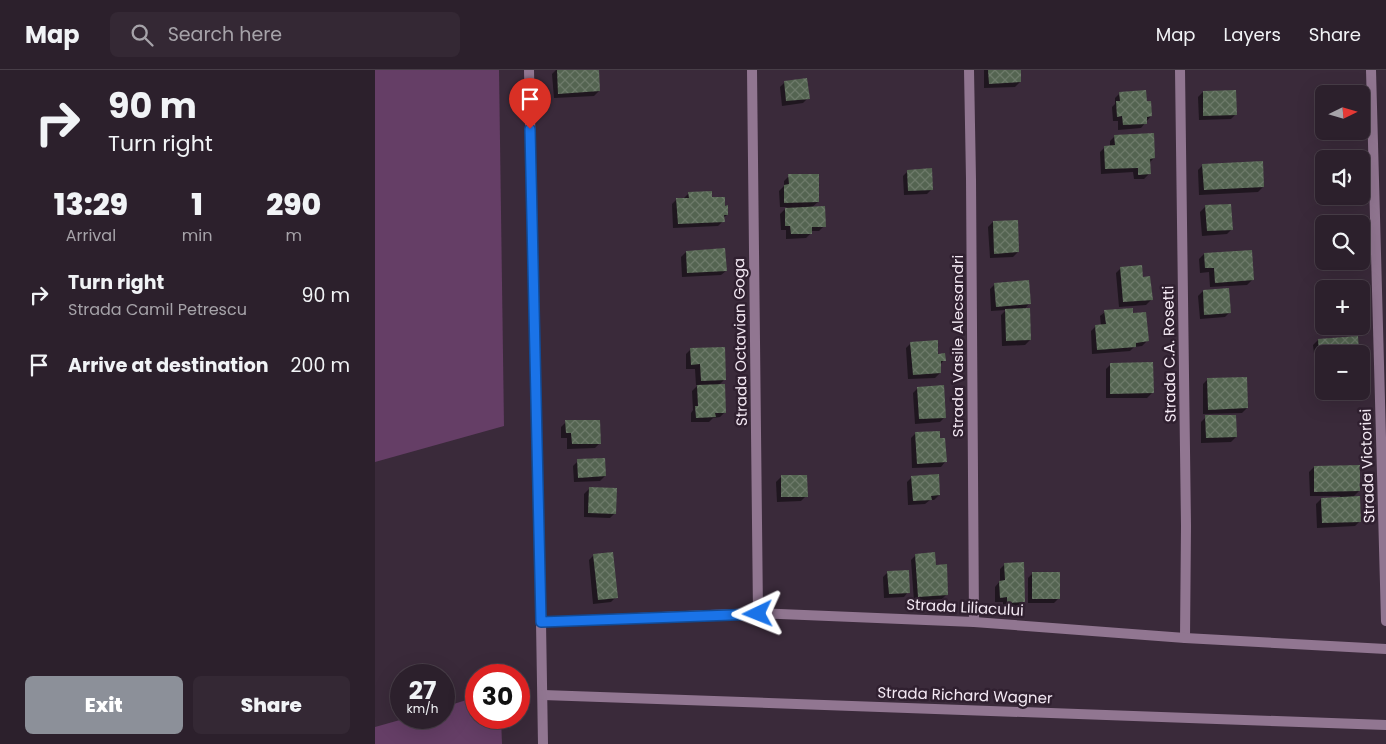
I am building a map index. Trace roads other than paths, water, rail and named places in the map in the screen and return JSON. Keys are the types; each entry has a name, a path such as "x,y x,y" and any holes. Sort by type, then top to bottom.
{"street":[{"path":"529,70 543,744"},
{"name":"Strada Octavian Goga","path":"752,70 758,614"},
{"name":"Strada Vasile Alecsandri","path":"969,70 974,622"},
{"name":"Strada C.A. Rosetti","path":"1180,70 1186,526 1185,638"},
{"name":"Strada Victoriei","path":"1371,70 1386,621"},
{"name":"Strada Liliacului","path":"541,622 758,614 974,622 1185,638 1386,649"},
{"name":"Strada Richard Wagner","path":"543,695 1386,725"}]}
